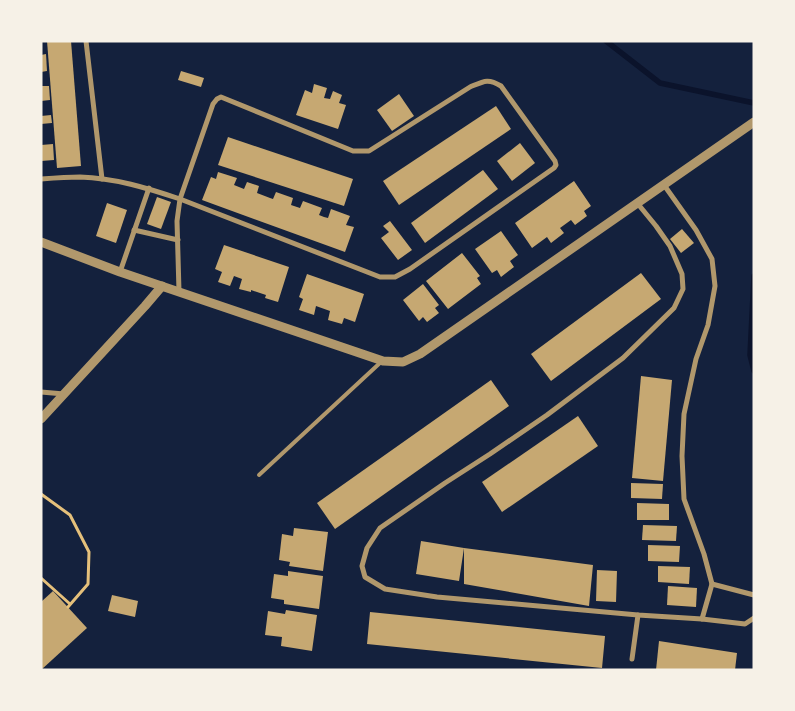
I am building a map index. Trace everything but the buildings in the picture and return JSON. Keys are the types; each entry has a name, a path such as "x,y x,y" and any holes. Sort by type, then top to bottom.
{"street":[{"path":"86,41 102,179"},
{"path":"41,179 80,177 149,188 180,199 380,277 394,277 410,269 554,168 556,165 555,161 501,86 484,80 369,151 353,151 221,97 213,104 180,199 177,222 179,291"},
{"path":"41,242 120,272 383,360 403,362 420,354 754,122"},
{"path":"664,185 696,230 712,259 716,286 708,325 696,359 684,414 682,456 684,499 704,554 712,584 702,619"},
{"path":"120,272 149,188"},
{"path":"638,204 670,246 682,274 683,289 674,308 623,358 547,415 380,528 367,548 362,566 365,577 385,589 437,597 745,624 754,618"},
{"path":"134,230 178,240"},
{"path":"41,419 162,286"},
{"path":"41,392 64,394"},
{"path":"712,584 754,594"},
{"path":"632,659 638,615"}],"lane":[{"path":"259,475 383,360"}],"path":[{"path":"41,494 70,515 89,552 88,584 69,606 41,578"}],"waterway":[{"path":"606,41 660,83 754,103"},
{"path":"754,276 750,355 754,371"}]}
